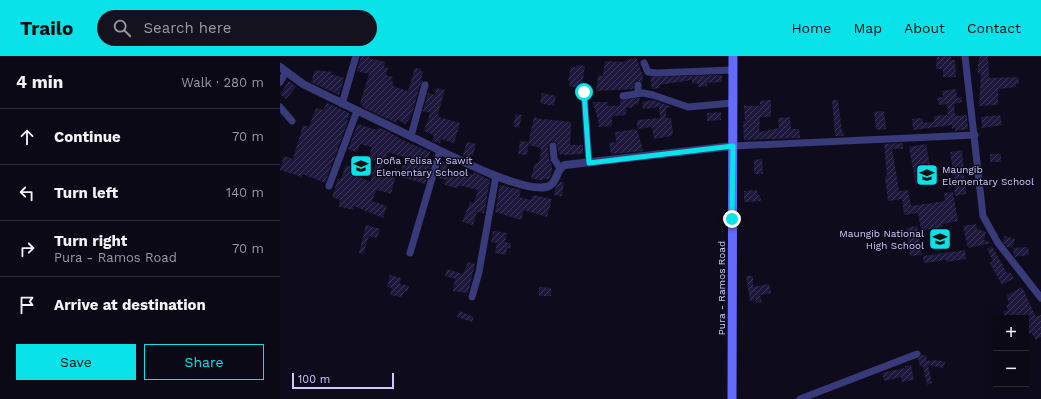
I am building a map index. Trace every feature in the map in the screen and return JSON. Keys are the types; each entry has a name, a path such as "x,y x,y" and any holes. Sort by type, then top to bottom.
{"main road":[{"name":"Pura - Ramos Road","path":"732,399 733,56"}],"street":[{"path":"342,104 356,56"},
{"path":"965,56 983,216 998,243 1041,298"},
{"path":"644,63 648,72 656,73 733,70"},
{"path":"280,82 283,70 303,84 440,151 496,176 528,186 548,187 552,185 560,168 565,165 733,146 975,135"},
{"path":"411,136 425,85"},
{"path":"638,85 638,94"},
{"path":"584,92 589,163"},
{"path":"624,96 638,94 653,95 688,107 732,103"},
{"path":"280,107 292,122"},
{"path":"329,186 357,111"},
{"path":"553,146 554,159 560,168"},
{"path":"410,253 440,151"},
{"path":"472,297 479,272 496,176"},
{"path":"800,399 917,354"}],"building":[{"path":"361,56 370,56 369,58 385,62 384,67 388,68 386,75 393,77 391,81 394,82 393,86 408,91 415,68 421,69 420,71 423,72 421,80 423,81 420,84 412,115 405,124 397,119 396,123 362,107 363,105 360,104 369,74 357,71"},
{"path":"951,56 951,60 955,60 956,77 943,77 943,69 936,69 937,57"},
{"path":"980,56 988,56 989,78 1018,77 1019,84 1016,84 1016,87 998,89 998,105 979,106 981,74 978,74 978,64"},
{"path":"636,57 643,76 642,83 638,80 635,81 633,89 596,91 598,75 603,76 605,61 623,62"},
{"path":"577,65 585,66 582,86 578,85 578,88 569,86 570,81 568,81 571,67 576,67"},
{"path":"315,70 332,72 331,74 344,78 339,95 311,82"},
{"path":"722,75 722,82 707,83 707,86 698,87 698,83 692,84 692,80 659,85 660,88 652,89 650,77"},
{"path":"289,81 296,87 286,99 280,94"},
{"path":"436,88 445,90 438,114 439,117 460,123 454,143 441,139 440,143 432,141 434,135 424,131 430,113 423,111 428,93 435,95"},
{"path":"956,89 957,98 961,97 962,102 954,104 955,116 967,115 968,129 955,131 955,128 952,129 952,125 913,130 912,119 922,118 923,123 934,122 934,116 948,115 947,104 939,105 937,98 943,97 942,91"},
{"path":"542,93 556,96 554,106 540,103"},
{"path":"640,98 638,105 634,104 632,108 627,107 625,115 612,116 612,126 599,127 598,117 593,102 608,102 607,106 620,106 620,100"},
{"path":"653,100 672,107 666,108 666,118 671,118 673,133 671,136 654,139 652,127 637,129 637,120 660,118 659,107 643,109 642,102"},
{"path":"771,100 771,117 760,117 759,132 779,128 778,118 790,117 791,129 799,129 800,138 744,140 744,106 760,106 760,101"},
{"path":"832,100 838,100 842,132 844,136 835,136"},
{"path":"327,103 349,113 348,121 325,183 303,174 302,177 280,170 284,156 293,159 303,125 309,127 316,108 323,110"},
{"path":"884,111 886,129 876,130 874,112"},
{"path":"721,112 721,120 707,121 707,113"},
{"path":"516,114 522,115 519,128 513,126"},
{"path":"1000,115 1002,125 982,128 981,117"},
{"path":"534,117 544,120 571,122 570,145 583,145 583,154 565,155 559,154 557,143 553,141 550,142 548,146 552,172 549,179 538,180 531,178 535,163 538,163 540,159 541,148 528,145"},
{"path":"358,124 377,130 378,128 383,129 400,139 430,152 427,163 431,165 425,184 396,175 391,194 378,190 376,191 372,201 387,206 383,218 354,206 353,210 338,206 340,200 332,197 338,178 341,179 346,165 352,167 350,172 370,182 376,161 368,159 372,147 360,144 357,152 348,149","holes":["388,152 406,158 401,171 395,168 394,173 382,169"]},
{"path":"637,129 643,151 611,154 609,143 616,142 615,132"},
{"path":"520,141 529,142 527,155 518,154"},
{"path":"467,142 476,144 473,156 470,155 469,158 463,155"},
{"path":"903,143 903,149 892,149 899,191 908,190 911,206 945,201 944,193 953,192 958,221 942,224 943,227 921,230 918,213 904,215 902,199 888,201 885,177 887,176 884,144"},
{"path":"926,144 933,182 916,185 909,147"},
{"path":"962,150 966,194 955,196 954,190 956,190 950,152"},
{"path":"990,154 1001,154 1001,162 990,162"},
{"path":"762,159 763,174 754,174 754,160"},
{"path":"442,161 448,163 446,172 456,175 457,170 473,175 474,172 490,180 484,213 477,212 473,225 462,222 470,202 474,203 478,190 462,186 458,186 457,188 445,185 446,180 439,178 440,174 438,174"},
{"path":"560,182 564,182 562,196 554,195 555,189"},
{"path":"500,185 521,190 519,197 531,200 533,195 552,199 547,217 524,210 521,220 495,212"},
{"path":"757,190 761,201 744,202 744,191"},
{"path":"976,224 977,229 986,232 984,240 992,243 968,248 963,226"},
{"path":"366,225 380,229 377,238 369,236 363,254 359,253"},
{"path":"917,226 922,255 910,256 906,228"},
{"path":"493,231 507,233 505,242 511,243 510,249 507,248 506,255 495,253 497,243 491,242"},
{"path":"1005,236 1015,239 1012,248 1007,247 1003,242"},
{"path":"992,246 1007,273 1010,272 1014,278 1002,285 990,263 993,261 987,249"},
{"path":"1028,247 1029,255 1015,257 1013,248"},
{"path":"965,250 966,259 924,263 923,256"},
{"path":"468,262 475,264 468,293 453,291 455,279 445,276 447,269 463,274"},
{"path":"390,275 401,278 400,284 409,286 407,292 404,291 402,297 390,295 392,288 387,287"},
{"path":"746,276 753,276 753,287 769,284 771,293 760,295 762,302 756,303 754,294 754,301 750,301"},
{"path":"539,287 551,288 551,296 539,296"},
{"path":"1022,287 1036,317 1041,315 1041,337 1036,340 1031,333 1029,334 1029,315 1004,315 1003,312 1008,310 1006,306 1009,304 1007,295"},
{"path":"459,311 474,317 472,322 457,317"},
{"path":"922,355 926,355 927,361 937,360 945,362 943,368 928,365 932,383 927,385 923,366 920,366 918,359"},
{"path":"911,365 914,380 902,382 901,377 884,381 882,373 905,368 905,366"}],"place":[{"name":"Doña Felisa Y. Sawit Elementary School","path":"361,166"},
{"name":"Maungib Elementary School","path":"927,175"},
{"name":"Maungib National High School","path":"940,239"}],"route":[{"path":"584,92 589,163 733,146 732,219"}]}
